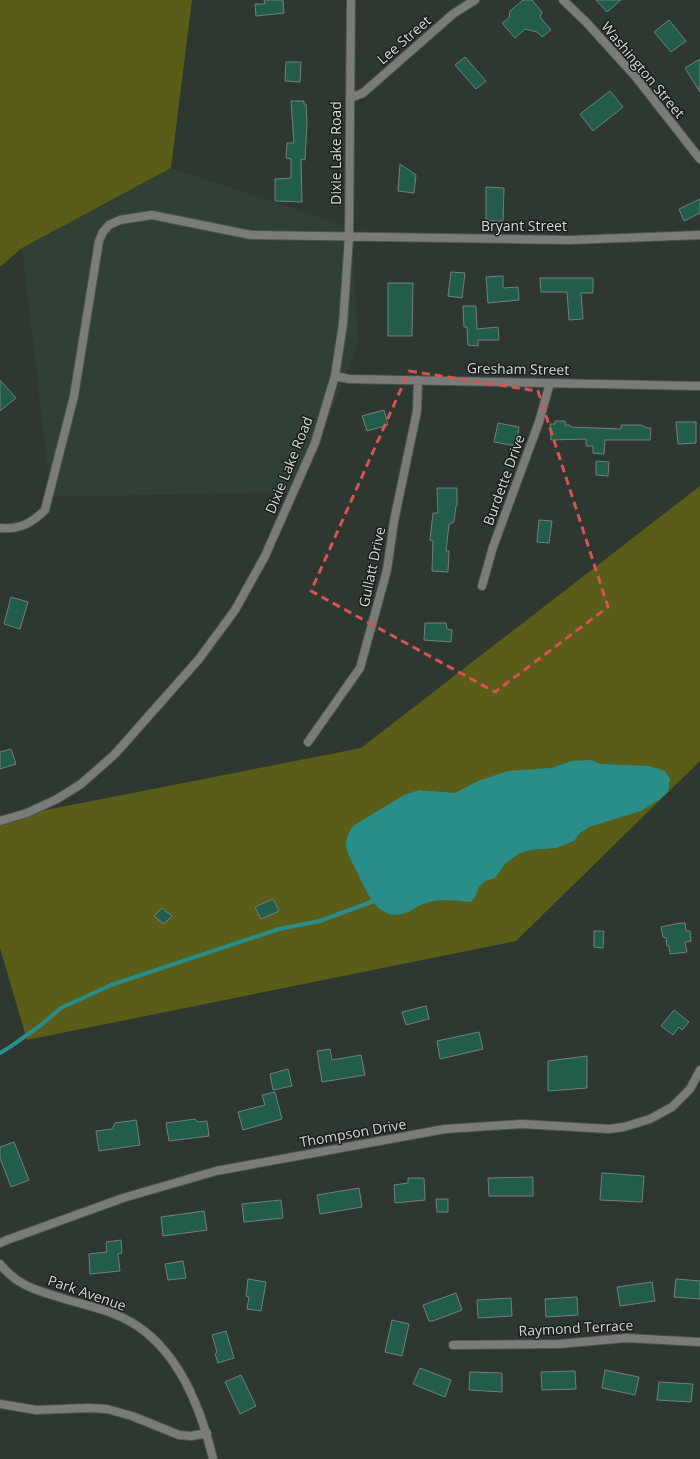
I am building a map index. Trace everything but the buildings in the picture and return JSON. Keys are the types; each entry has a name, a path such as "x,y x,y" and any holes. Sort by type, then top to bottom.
{"street":[{"name":"Dixie Lake Road","path":"0,821 27,813 57,799 81,784 115,754 199,659 234,610 265,556 315,443 335,376 343,324 349,237 350,0"},
{"name":"Lee Street","path":"350,98 363,93 453,14 475,0"},
{"name":"Washington Street","path":"563,0 586,22 635,76 700,159"},
{"name":"Bryant Street","path":"0,528 10,529 24,526 39,517 47,506 74,396 99,241 103,232 109,225 120,220 152,215 251,235 570,240 700,235"},
{"name":"Gresham Street","path":"335,376 349,379 700,386"},
{"name":"Gullatt Drive","path":"308,742 360,668 387,570 394,522 417,411 418,380"},
{"name":"Burdette Drive","path":"482,586 493,547 539,422 550,383"},
{"name":"Thompson Drive","path":"0,1243 123,1198 216,1171 445,1129 522,1124 608,1129 624,1127 650,1119 672,1107 690,1089 700,1070"},
{"name":"Park Avenue","path":"0,1264 7,1273 26,1286 113,1313 131,1322 150,1336 166,1352 179,1371 197,1408 207,1434 213,1459"},
{"name":"Raymond Terrace","path":"453,1345 559,1344 626,1338 700,1342"},
{"path":"0,1404 36,1410 88,1408 107,1409 132,1416 179,1435 192,1436 207,1434"}],"highlighted area":[{"path":"409,371 538,391 608,607 495,692 311,591"}],"shaded area":[{"path":"0,0 192,0 171,168 22,248 0,267"},
{"path":"171,168 352,228 358,343 299,492 51,497 22,248"},
{"path":"700,486 700,761 516,941 27,1040 0,948 0,819 361,748"}],"water":[{"path":"590,760 601,764 649,766 665,771 670,779 668,792 659,800 641,811 589,827 580,833 574,841 556,848 530,850 518,854 505,864 495,878 485,881 479,887 471,902 447,900 435,901 421,905 406,913 396,915 387,913 373,902 347,852 346,842 349,832 353,826 404,795 419,790 455,793 478,781 508,771 551,768 572,761"}],"waterway":[{"path":"0,1053 41,1025 61,1008 111,985 279,929 320,921 374,901"}]}
